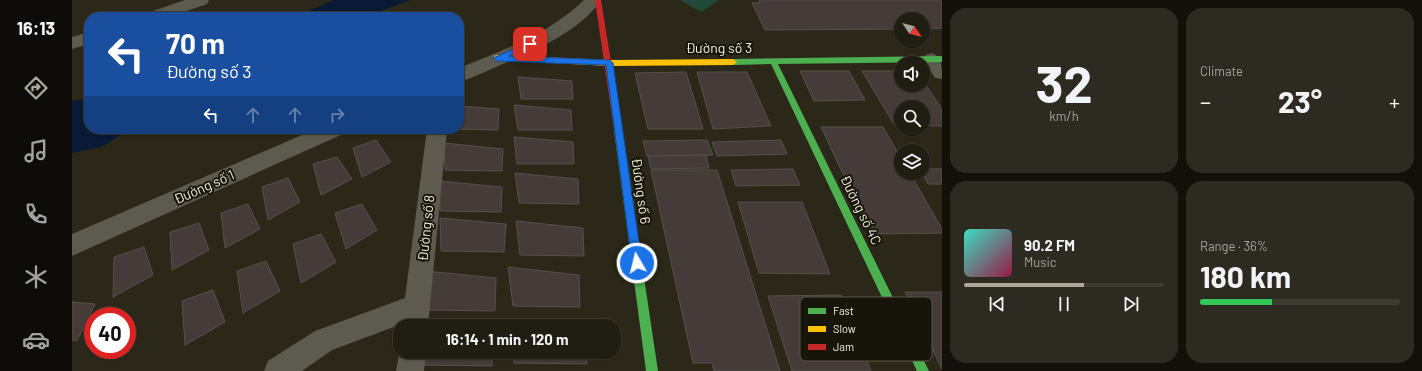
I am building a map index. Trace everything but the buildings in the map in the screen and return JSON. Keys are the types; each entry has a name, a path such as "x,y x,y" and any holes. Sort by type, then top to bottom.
{"street":[{"path":"167,12 201,0"},
{"path":"464,73 530,44 558,29 582,12 593,0"},
{"path":"598,0 609,63"},
{"path":"72,42 84,39"},
{"name":"Đường số 3","path":"497,58 609,63 773,62 939,64"},
{"name":"Đường số 4C","path":"773,62 887,297"},
{"name":"Đường số 6","path":"609,63 652,371"},
{"name":"Đường số 1","path":"72,244 325,134"},
{"name":"Đường số 8","path":"416,316 436,134"},
{"path":"278,371 324,340 416,316"},
{"path":"410,371 411,359"},
{"name":"Đường số 4C","path":"918,361 923,371"}],"green space":[{"path":"680,0 719,0 701,12"}],"water":[{"path":"334,0 410,0 378,12 306,12"},
{"path":"84,99 84,134 123,134 101,147 72,153 72,101"}],"traffic: fast":[{"path":"733,62 942,59"},
{"path":"773,61 887,297"},
{"path":"618,130 652,371"},
{"path":"918,361 923,371"}],"traffic: slow":[{"path":"497,58 609,63 733,62"}],"traffic: jam":[{"path":"598,0 618,130"}],"route":[{"path":"530,44 497,58 609,63 637,263"}]}
